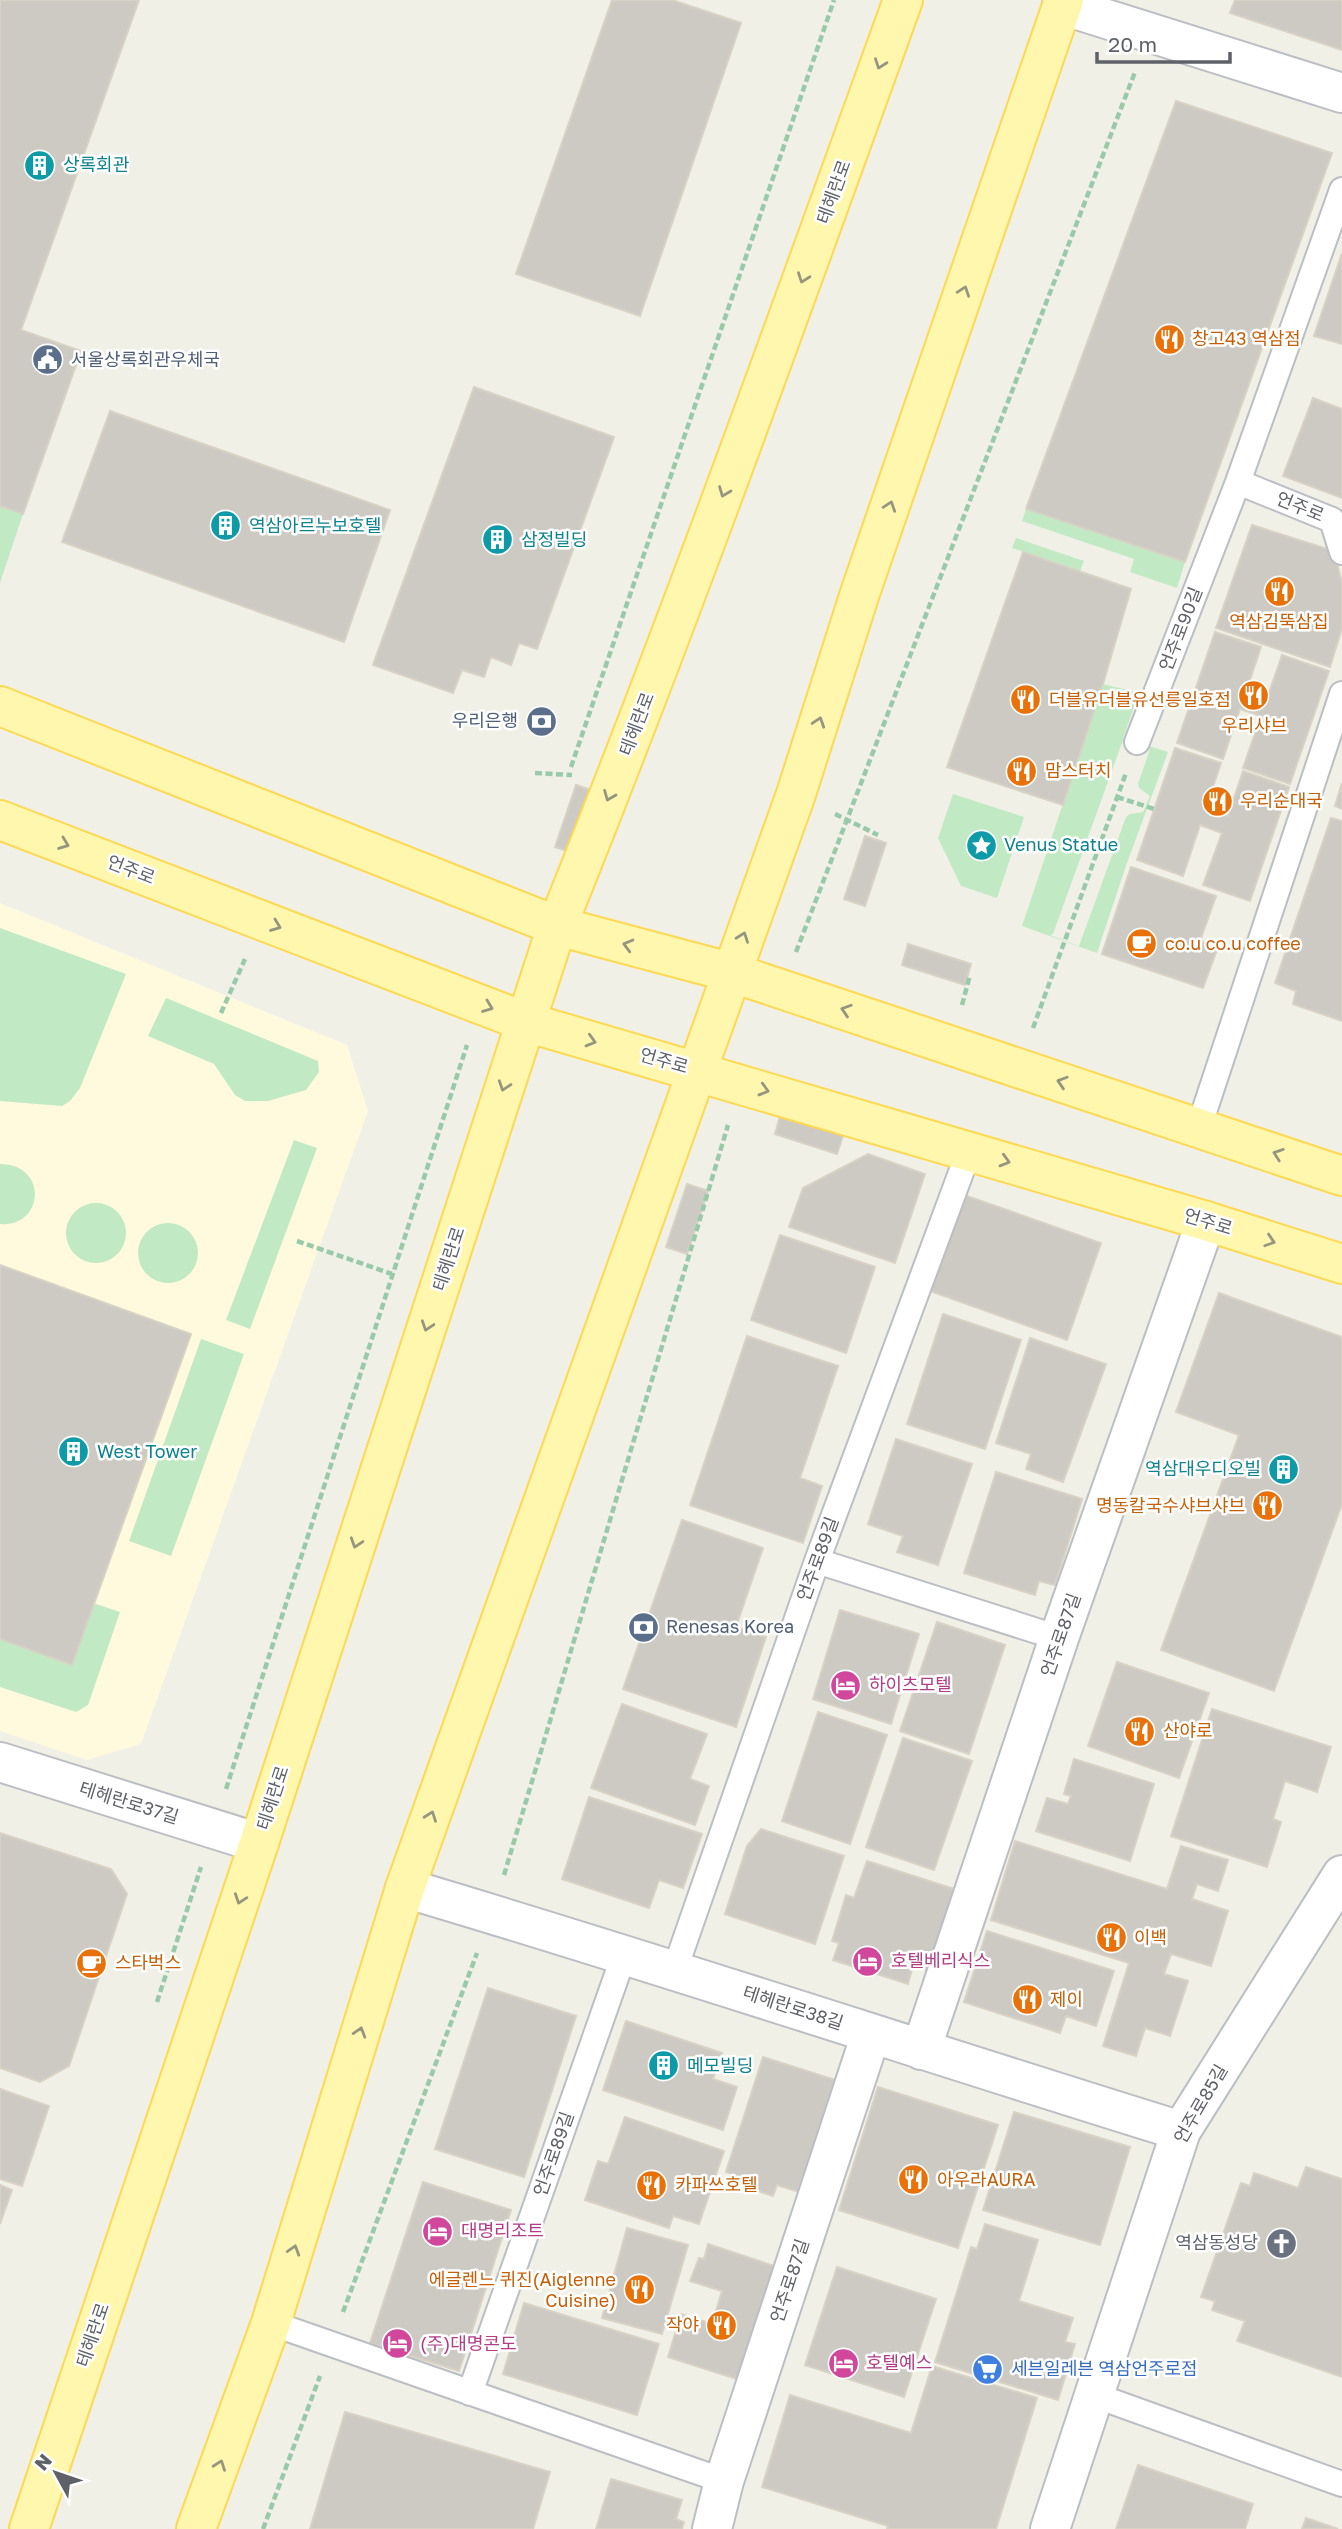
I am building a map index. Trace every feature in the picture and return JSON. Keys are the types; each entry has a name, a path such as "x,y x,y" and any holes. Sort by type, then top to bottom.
{"main road":[{"name":"테헤란로","path":"29,2529 258,1843 556,926 617,778 763,389 903,0"},
{"path":"196,2529 271,2323 405,1888 698,1071 730,972 796,794 860,593 1063,3"},
{"path":"0,706 556,926 730,972 1342,1177"},
{"name":"언주로","path":"0,820 526,1022 1206,1221 1342,1264"}],"street":[{"path":"1063,3 1342,93"},
{"name":"언주로87길","path":"921,2050 1059,1638 1206,1221"},
{"name":"테헤란로37길","path":"0,1762 258,1843"},
{"name":"언주로85길","path":"1050,2529 1181,2131 1342,1875"},
{"name":"테헤란로38길","path":"405,1888 675,1969 871,2034 1181,2131"},
{"name":"언주로87길","path":"712,2529 724,2481 871,2034"}],"lane":[{"name":"언주로90길","path":"1137,742 1238,482 1342,190"},
{"name":"언주로","path":"1238,482 1332,520 1342,552"},
{"path":"1199,1127 1342,694"},
{"name":"언주로89길","path":"675,1969 817,1561 969,1151"},
{"path":"817,1561 1059,1638"},
{"name":"언주로89길","path":"470,2392 624,1955"},
{"path":"271,2323 724,2481"},
{"path":"1094,2395 1342,2484"}],"path":[{"path":"564,787 834,0"},
{"path":"782,989 1150,32"},
{"path":"1018,1068 1137,742"},
{"path":"1117,797 1154,808"},
{"path":"221,1013 262,921"},
{"path":"154,2014 480,1004"},
{"path":"262,2529 492,1914 740,1084"},
{"path":"297,1241 439,1291"}],"shaded area":[{"path":"0,903 347,1045 368,1111 141,1744 87,1760 0,1731"}],"green space":[{"path":"0,506 23,514 0,583"},
{"path":"1026,509 1185,562 1177,588 1130,572 1134,559 1022,521"},
{"path":"1016,538 1084,561 1080,571 1012,548"},
{"path":"1103,684 1139,693 1123,738 1168,752 1097,953 1022,926","holes":["1123,740 1150,749 1138,784 1139,788 1150,796 1143,812 1126,817 1079,946 1050,935 1053,934"]},
{"path":"953,794 1024,817 997,898 961,886 938,838"},
{"path":"0,928 126,974 80,1088 70,1101 62,1106 0,1101"},
{"path":"166,998 318,1061 319,1072 306,1090 268,1101 245,1101 235,1095 214,1064 148,1036"},
{"path":"294,1140 317,1148 250,1329 226,1320"},
{"path":"0,1164 16,1167 27,1174 33,1184 35,1196 32,1207 15,1223 0,1224"},
{"path":"96,1203 113,1208 121,1216 126,1233 121,1250 113,1258 96,1263 79,1258 71,1250 66,1233 71,1216 79,1208"},
{"path":"168,1223 185,1228 193,1236 198,1253 193,1270 185,1278 168,1283 151,1278 143,1270 138,1253 143,1236 151,1228"},
{"path":"201,1339 244,1354 171,1556 129,1541"},
{"path":"93,1603 120,1612 88,1705 76,1712 0,1687 0,1639 72,1665"}],"building":[{"name":"상록회관","path":"0,0 139,0 21,330 81,351 23,514 0,506"},
{"path":"612,0 672,0 741,23 640,316 516,274"},
{"path":"1235,0 1342,0 1342,50 1230,13"},
{"path":"1176,101 1332,153 1185,562 1026,509"},
{"path":"1342,253 1342,344 1314,336"},
{"name":"삼정빌딩","path":"474,387 614,437 537,649 519,643 511,665 491,657 484,677 462,670 453,693 373,665"},
{"path":"1313,398 1342,409 1342,498 1283,476"},
{"name":"역삼아르누보호텔","path":"110,411 390,510 344,642 62,542"},
{"path":"1252,525 1334,551 1342,583 1342,628 1330,667 1216,628"},
{"path":"1023,552 1131,589 1063,805 947,767"},
{"path":"1215,632 1261,647 1246,692 1267,699 1282,655 1329,671 1290,784 1243,768 1261,716 1240,709 1223,759 1177,743"},
{"path":"1175,748 1221,763 1206,808 1228,816 1243,771 1289,787 1250,901 1203,885 1222,833 1200,825 1183,876 1137,860"},
{"path":"1342,783 1342,809 1335,806"},
{"path":"576,785 597,792 576,854 555,847"},
{"path":"1331,818 1342,821 1342,1021 1293,1004 1296,991 1275,983"},
{"path":"865,836 886,843 865,906 844,899"},
{"path":"1131,867 1216,896 1200,941 1218,947 1203,988 1102,954"},
{"path":"908,944 971,964 965,985 902,965"},
{"path":"781,1112 844,1133 837,1154 775,1134"},
{"path":"868,1154 925,1174 895,1263 789,1227 803,1188"},
{"path":"687,1184 708,1191 687,1254 666,1247"},
{"path":"964,1195 1101,1243 1067,1340 930,1291"},
{"path":"780,1235 875,1267 846,1353 751,1320"},
{"name":"West Tower","path":"0,1265 191,1334 72,1665 0,1639"},
{"name":"역삼대우디오빌","path":"1219,1293 1342,1337 1342,1504 1274,1691 1161,1650 1239,1435 1176,1412"},
{"path":"943,1314 1021,1340 985,1449 907,1424"},
{"path":"747,1336 838,1366 800,1478 822,1486 803,1543 690,1505"},
{"path":"1030,1338 1106,1364 1063,1482 1026,1469 1031,1454 996,1443"},
{"path":"896,1439 972,1464 938,1565 897,1552 903,1536 868,1524"},
{"path":"996,1472 1082,1499 1055,1585 1039,1581 1035,1595 964,1573"},
{"path":"682,1520 763,1548 736,1627 766,1637 736,1727 623,1689"},
{"path":"840,1610 919,1634 891,1724 813,1699"},
{"path":"937,1622 1005,1645 969,1754 900,1731"},
{"path":"1117,1662 1209,1693 1179,1778 1088,1746"},
{"path":"622,1704 707,1734 690,1779 709,1786 695,1825 591,1788"},
{"path":"1212,1709 1331,1747 1317,1792 1285,1781 1273,1819 1281,1822 1267,1867 1171,1836"},
{"path":"818,1712 887,1735 850,1844 782,1821"},
{"path":"903,1738 972,1761 934,1870 866,1847"},
{"path":"1074,1759 1154,1784 1130,1861 1036,1831 1047,1798 1068,1804 1071,1796 1064,1794"},
{"path":"589,1797 702,1834 683,1888 659,1880 649,1908 562,1879"},
{"path":"761,1829 844,1856 815,1944 725,1914 747,1846"},
{"path":"0,1833 111,1869 127,1894 69,2066 40,2082 0,2068"},
{"path":"1015,1841 1167,1889 1181,1846 1228,1860 1218,1891 1197,1884 1192,1899 1228,1911 1211,1966 1171,1954 1164,1974 1188,1981 1170,2036 1145,2028 1136,2056 1103,2046 1129,1963 991,1920"},
{"path":"867,1861 954,1889 928,1971 913,1966 908,1984 833,1960 839,1943 832,1941 846,1895 854,1898"},
{"path":"987,1931 1114,1971 1096,2026 1066,2016 1060,2033 964,2002"},
{"path":"488,1988 576,2016 524,2177 435,2149"},
{"name":"메모빌딩","path":"626,2021 722,2053 713,2079 737,2087 723,2130 603,2090"},
{"path":"763,2057 835,2080 799,2192 777,2185 773,2196 743,2186 746,2179 726,2172"},
{"path":"878,2087 998,2125 958,2248 839,2210"},
{"path":"0,2089 49,2106 22,2186 0,2179"},
{"path":"1014,2112 1130,2147 1100,2245 983,2210"},
{"path":"625,2117 724,2151 699,2224 673,2216 669,2228 585,2200 598,2161 608,2164"},
{"name":"역삼동성당","path":"1306,2167 1342,2179 1342,2377 1237,2341 1245,2321 1212,2310 1215,2301 1201,2297 1241,2183 1250,2186 1254,2173 1298,2188"},
{"path":"423,2182 511,2210 459,2371 370,2343"},
{"path":"0,2185 12,2190 0,2224"},
{"path":"985,2224 1038,2240 1019,2301 1073,2318 1065,2342 1075,2344 1058,2400 935,2362 971,2247 977,2249"},
{"path":"627,2228 688,2245 662,2334 602,2318"},
{"path":"708,2244 780,2268 743,2381 668,2357 681,2314 712,2324 722,2291 690,2281 699,2258 704,2259"},
{"path":"837,2267 936,2299 904,2397 805,2365"},
{"path":"524,2303 659,2344 637,2415 503,2374"},
{"path":"932,2366 1037,2398 996,2529 887,2529 888,2526 762,2487 790,2395 911,2433"},
{"path":"345,2412 550,2472 533,2529 310,2529"},
{"path":"1138,2465 1253,2504 1245,2529 1116,2529"},
{"path":"611,2479 682,2500 676,2519 684,2522 682,2529 596,2529"},
{"path":"1306,2518 1338,2529 1302,2529"}],"place":[{"name":"상록회관","path":"40,165"},
{"name":"창고43 역삼점","path":"1169,339"},
{"name":"서울상록회관우체국","path":"48,360"},
{"name":"역삼아르누보호텔","path":"226,526"},
{"name":"삼정빌딩","path":"498,540"},
{"name":"역삼김뚝삼집","path":"1279,591"},
{"name":"우리샤브","path":"1254,695"},
{"name":"더블유더블유선릉일호점","path":"1026,700"},
{"name":"우리은행","path":"541,721"},
{"name":"맘스터치","path":"1022,771"},
{"name":"우리순대국","path":"1217,801"},
{"name":"Venus Statue","path":"981,845"},
{"name":"co.u co.u coffee","path":"1142,944"},
{"name":"West Tower","path":"74,1452"},
{"name":"역삼대우디오빌","path":"1284,1469"},
{"name":"명동칼국수샤브샤브","path":"1268,1506"},
{"name":"Renesas Korea","path":"643,1627"},
{"name":"하이츠모텔","path":"846,1685"},
{"name":"산야로","path":"1140,1731"},
{"name":"이백","path":"1111,1938"},
{"name":"호텔베리식스","path":"868,1961"},
{"name":"스타벅스","path":"92,1963"},
{"name":"제이","path":"1027,2000"},
{"name":"메모빌딩","path":"664,2066"},
{"name":"아우라AURA","path":"914,2180"},
{"name":"카파쓰호텔","path":"652,2185"},
{"name":"대명리조트","path":"438,2231"},
{"name":"역삼동성당","path":"1281,2243"},
{"name":"에글렌느 퀴진(Aiglenne Cuisine)","path":"639,2290"},
{"name":"작야","path":"722,2325"},
{"name":"(주)대명콘도","path":"397,2344"},
{"name":"호텔예스","path":"843,2363"},
{"name":"세븐일레븐 역삼언주로점","path":"988,2369"}]}
